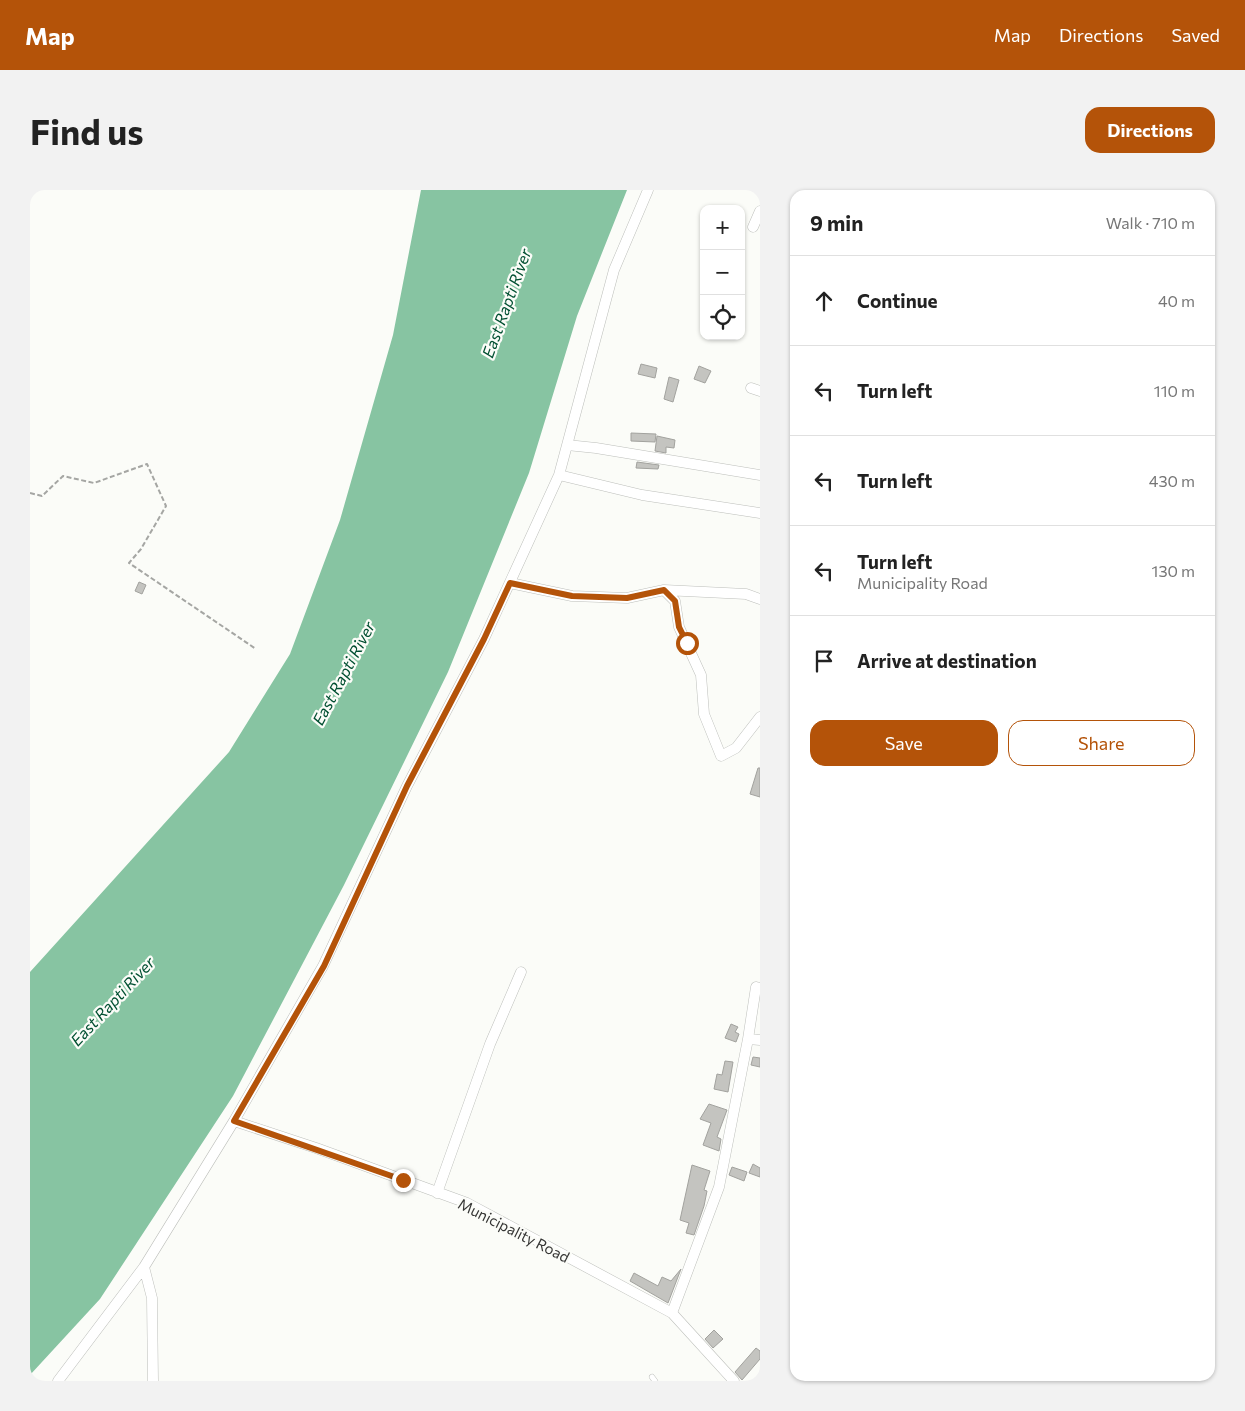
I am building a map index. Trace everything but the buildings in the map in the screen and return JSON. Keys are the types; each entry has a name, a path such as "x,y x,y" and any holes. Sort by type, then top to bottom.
{"street":[{"path":"58,1381 144,1267 234,1121 324,966 407,786 484,639 559,475 614,270 648,190"},
{"path":"753,227 760,210"},
{"path":"567,445 760,475"},
{"path":"559,475 642,495 760,513"},
{"path":"510,583 572,596 627,598 664,590 746,594 760,599"},
{"path":"664,590 675,601 679,627 701,675 704,714 721,756 736,748 760,717"},
{"path":"437,1192 490,1044 521,972"},
{"path":"672,1313 720,1187 748,1040 756,987 760,988"},
{"path":"748,1040 760,1040"},
{"name":"Municipality Road","path":"234,1121 467,1203 672,1313 734,1381"},
{"path":"144,1267 152,1298 153,1381"}],"path":[{"path":"30,493 42,496 63,476 94,483 147,464 166,506 141,549 129,563 256,649"}],"water":[{"name":"East Rapti River","path":"421,190 627,190 577,316 529,473 448,672 344,885 233,1096 100,1299 30,1375 30,972 229,752 290,654 340,520 393,335"}],"route":[{"path":"403,1180 316,1148 234,1121 324,966 407,786 484,639 510,583 572,596 627,598 664,590 675,601 679,627 687,643"}]}
